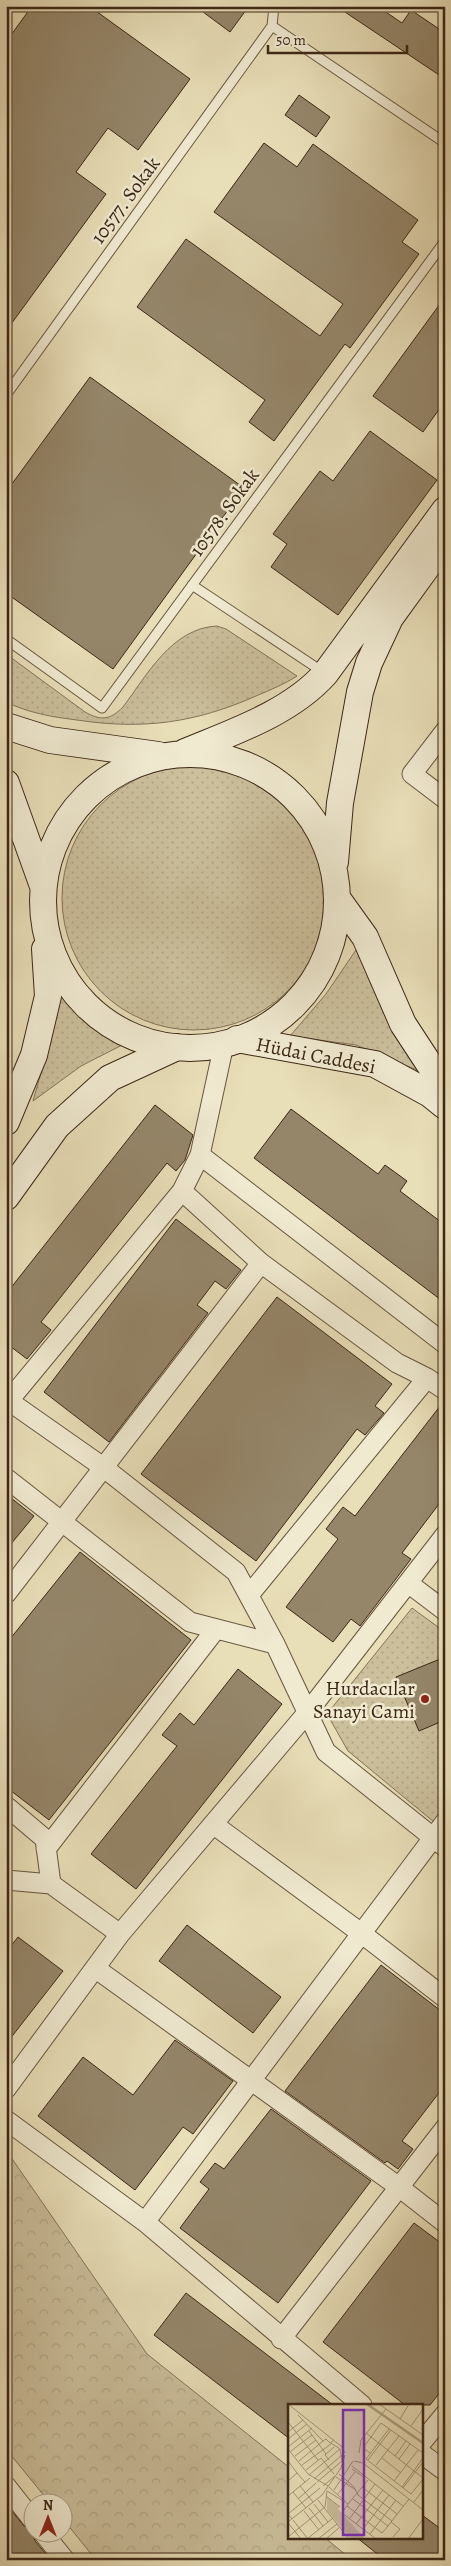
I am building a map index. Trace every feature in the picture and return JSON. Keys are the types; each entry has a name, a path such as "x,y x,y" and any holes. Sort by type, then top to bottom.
{"street":[{"path":"6,1122 34,1055 48,996 43,888 49,859 60,832 82,801 112,776 129,767 174,755 275,711 310,689 325,674 445,510"},
{"path":"44,918 49,942 58,966 71,987 87,1006 107,1022 128,1034 152,1043 177,1047 202,1047 230,1042 265,1028 283,1015 313,982 332,942 336,921 340,803 360,692 369,663 390,618 445,542"},
{"path":"6,726 50,740 174,755 204,754 228,759 250,766 271,778 290,793 306,810 323,837 336,887 365,937 404,1024 436,1076 445,1082"},
{"path":"445,731 412,774 445,799"},
{"path":"6,783 43,888"},
{"path":"230,1042 200,1155 182,1191 7,1401 103,1467 236,1572 275,1644 326,1752 439,1842"},
{"name":"Hüdai Caddesi","path":"230,1042 375,1064 430,1094 445,1106"},
{"path":"6,1197 57,1126 110,1078 177,1047"},
{"path":"200,1155 445,1344"},
{"path":"182,1191 261,1263 397,1364 427,1378 445,1390"},
{"path":"6,1594 261,1263"},
{"path":"249,1596 427,1378"},
{"path":"6,1478 190,1622 275,1644"},
{"path":"6,2089 120,1934 307,1713 445,1535"},
{"path":"408,1583 445,1611"},
{"path":"46,1849 216,1629"},
{"path":"6,1806 45,1839 51,1884"},
{"path":"145,2222 361,1933 439,1842 445,1822"},
{"path":"213,1824 361,1933 445,1998"},
{"path":"6,1880 51,1884 120,1934"},
{"path":"95,1968 251,2079 445,2223"},
{"path":"6,2120 145,2222 281,2339 361,2404"},
{"path":"281,2339 445,2128"},
{"path":"424,2440 445,2414"},
{"path":"424,2455 445,2471"},
{"path":"6,2486 22,2506"},
{"path":"52,2544 65,2560"}],"lane":[{"path":"274,6 272,26 445,143"},
{"name":"10577. Sokak","path":"6,395 272,26"},
{"name":"10578. Sokak","path":"6,638 102,708 445,241"},
{"path":"192,586 325,674"}],"green space":[{"path":"217,626 226,629 297,676 267,691 212,713 168,722 147,724 101,723 59,717 32,712 6,702 6,654 85,712 96,717 109,717 123,707 151,668 174,644 187,635 201,629"},
{"path":"194,766 220,768 245,776 278,796 296,814 316,847 324,872 326,898 324,924 316,949 296,982 278,1000 245,1020 220,1028 194,1030 168,1028 143,1020 110,1000 92,982 72,949 64,924 62,898 64,872 72,847 92,814 110,796 143,776 168,768"},
{"path":"358,947 422,1072 356,1045 290,1036 326,994"},
{"path":"56,975 87,1011 130,1041 81,1066 33,1101 51,1038"},
{"path":"412,1608 445,1632 445,1808 434,1822 348,1751 327,1714"},
{"path":"6,2150 147,2354 288,2466 288,2538 325,2538 352,2560 96,2560 72,2530 72,2494 43,2494 6,2449"}],"building":[{"path":"32,6 89,6 190,79 138,150 108,128 76,172 106,194 6,331 6,42"},
{"path":"195,6 249,6 230,32"},
{"path":"336,6 377,6 402,23 411,10 445,33 445,79"},
{"path":"299,95 330,117 316,137 285,115"},
{"path":"264,143 297,167 313,144 418,220 402,242 419,254 350,348 345,344 274,441 249,422 265,400 137,307 186,239 320,336 343,304 214,212"},
{"path":"445,297 445,401 423,432 373,396"},
{"path":"90,377 244,488 113,669 6,593 6,492"},
{"path":"370,431 437,480 338,615 271,567 287,544 273,534 320,471 333,481"},
{"path":"155,1105 193,1135 185,1160 176,1171 167,1163 41,1322 51,1330 27,1359 6,1343 6,1294"},
{"path":"291,1109 378,1174 385,1165 407,1181 400,1191 445,1225 445,1303 254,1158"},
{"path":"176,1219 241,1270 226,1289 215,1281 197,1305 208,1313 109,1442 44,1392"},
{"path":"277,1297 392,1384 375,1406 384,1413 365,1435 357,1429 256,1561 141,1474"},
{"path":"444,1401 445,1496 402,1553 411,1559 360,1626 351,1619 333,1642 286,1607 338,1539 326,1529 343,1507 355,1516"},
{"path":"6,1494 34,1516 6,1550"},
{"path":"80,1552 191,1640 49,1820 6,1787 6,1644"},
{"name":"Hurdacılar Sanayi Cami","path":"445,1657 445,1720 419,1731 396,1677"},
{"path":"238,1669 282,1704 136,1889 91,1854 177,1746 162,1735 180,1713 194,1725"},
{"path":"187,1925 281,1997 253,2033 159,1961"},
{"path":"18,1937 63,1971 6,2044 6,1952"},
{"path":"381,1965 445,2014 445,2085 402,2141 413,2149 398,2169 387,2161 385,2163 285,2091"},
{"path":"175,2040 233,2081 193,2134 183,2127 135,2190 38,2116 83,2057 133,2095"},
{"path":"271,2109 371,2181 278,2303 180,2228 209,2189 200,2182 215,2163 224,2169"},
{"path":"414,2223 445,2246 445,2386 430,2405 404,2404 323,2342"},
{"path":"186,2293 332,2404 288,2404 288,2437 154,2335"},
{"path":"11,2510 22,2524 22,2544 38,2544 46,2554 38,2560 6,2560 6,2513"},
{"path":"424,2516 445,2532 445,2560 385,2560 357,2538 424,2538"}],"place":[{"name":"Hurdacılar Sanayi Cami","path":"425,1699"}]}
